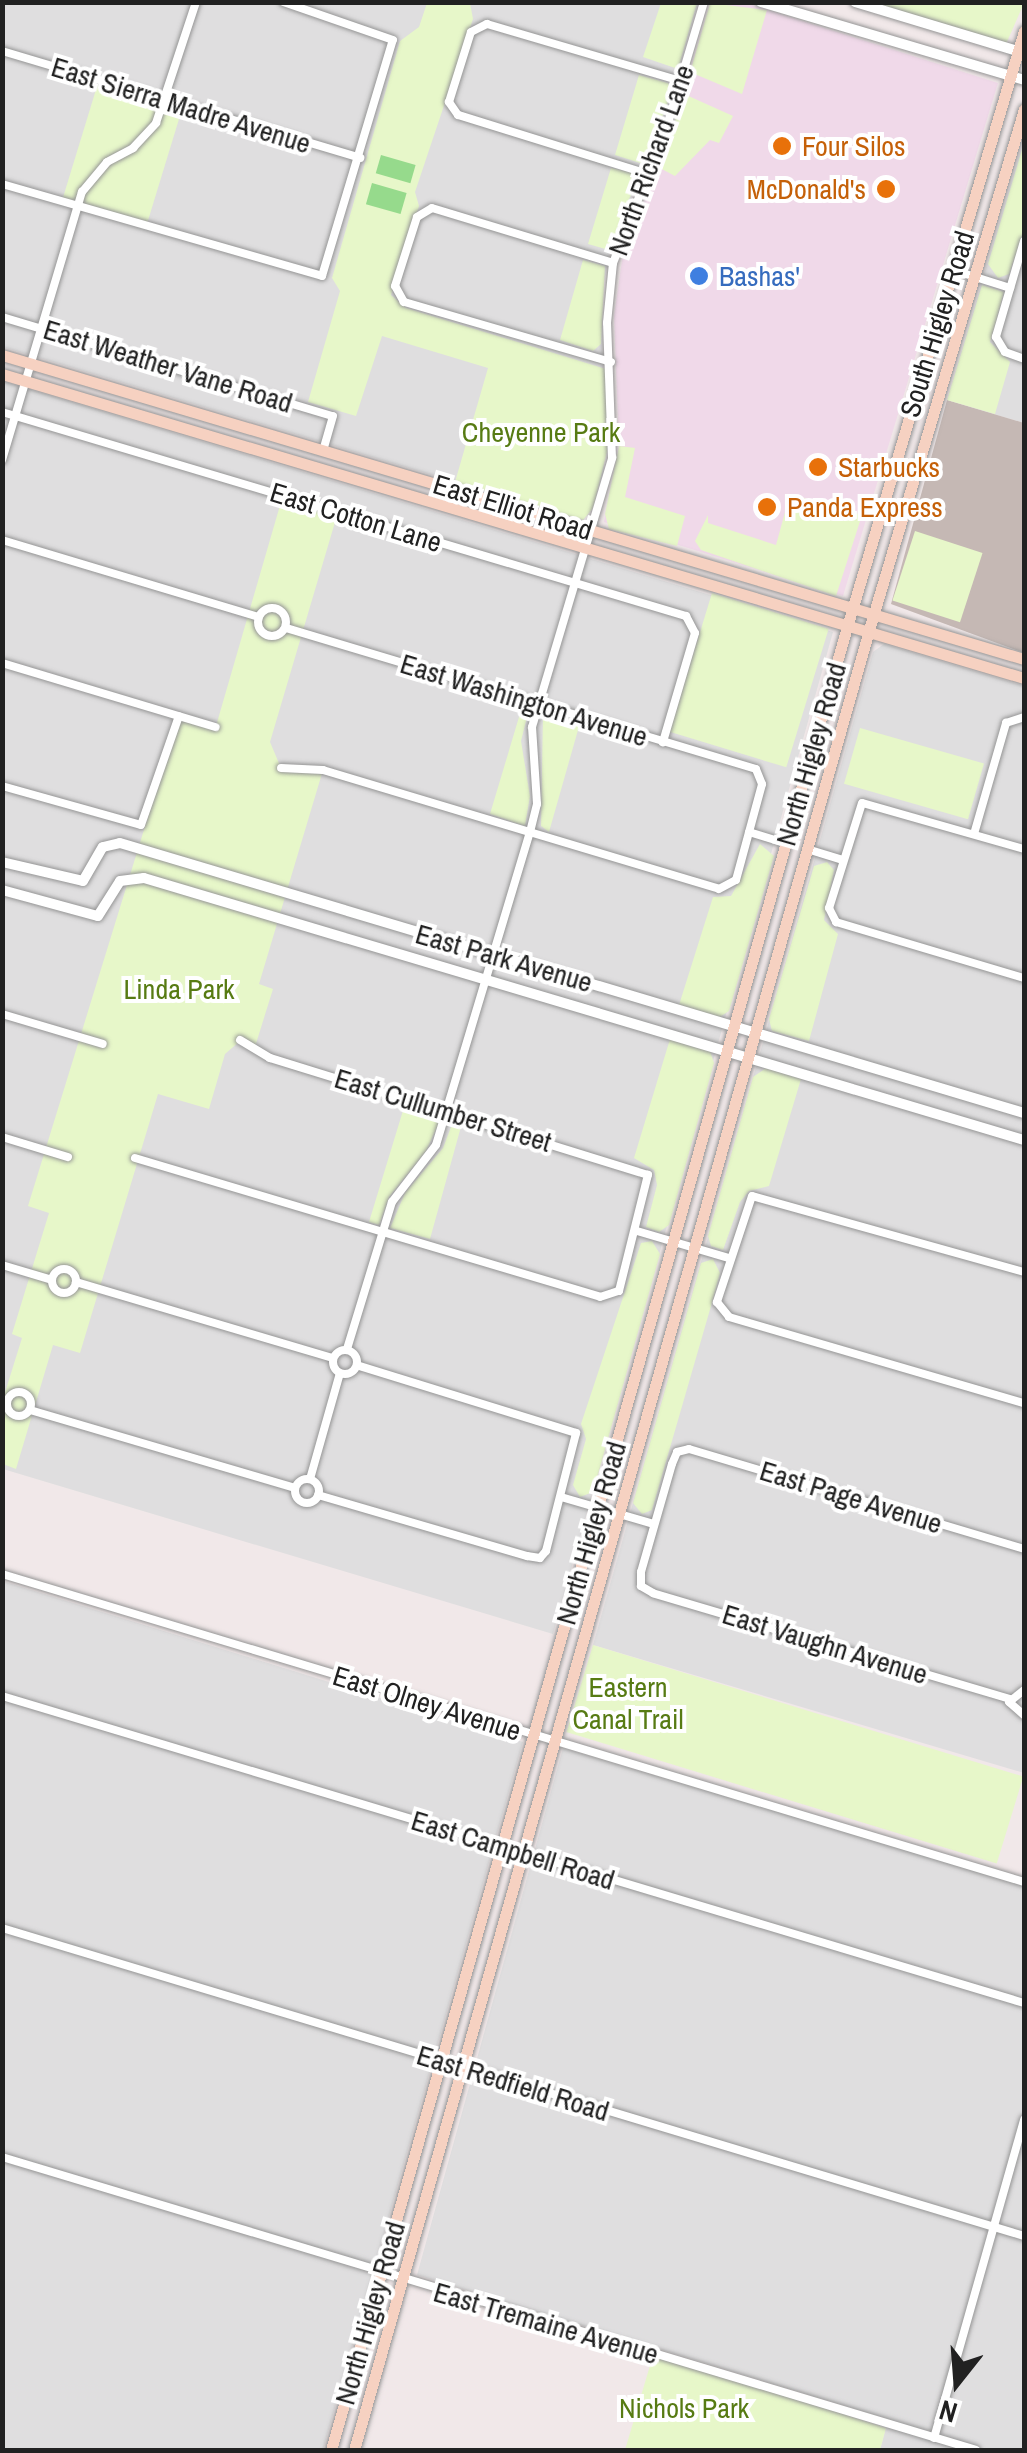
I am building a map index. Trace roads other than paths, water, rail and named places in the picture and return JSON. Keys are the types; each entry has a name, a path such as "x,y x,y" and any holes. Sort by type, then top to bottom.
{"main road":[{"name":"South Higley Road","path":"850,617 1011,76 1022,52 1024,31"},
{"name":"South Higley Road","path":"868,631 1024,109"},
{"name":"East Elliot Road","path":"2,355 28,372 586,548 850,617 873,614 1024,660"},
{"name":"East Elliot Road","path":"2,374 28,372 323,450 591,531 850,617 868,631 1024,678"},
{"name":"North Higley Road","path":"331,2450 850,617"},
{"name":"North Higley Road","path":"354,2450 868,631"}],"street":[{"path":"2,460 76,206 106,162 148,134 167,100 196,2"},
{"path":"2,184 322,276 393,40 283,2"},
{"name":"North Richard Lane","path":"347,1349 392,1202 436,1144 448,1111 530,832 537,804 532,748 538,704 612,458 613,264 681,81 704,2"},
{"path":"761,2 1024,80"},
{"path":"855,2 1022,52"},
{"path":"648,174 452,110 477,24 681,81"},
{"name":"East Sierra Madre Avenue","path":"2,52 360,158"},
{"path":"611,362 397,296 422,210 613,264"},
{"path":"1024,241 997,344 1024,359"},
{"path":"953,270 1010,288"},
{"name":"East Weather Vane Road","path":"2,317 333,416 323,450"},
{"name":"East Cotton Lane","path":"2,412 575,582 695,622 663,742"},
{"name":"East Washington Avenue","path":"2,540 259,617 278,609 286,628"},
{"name":"East Washington Avenue","path":"259,617 269,636 286,628 762,774 749,832"},
{"path":"2,663 216,727"},
{"path":"2,786 141,825 179,716"},
{"path":"974,834 1011,717 1024,717"},
{"path":"281,768 323,770 730,888 749,832 786,843"},
{"path":"1024,848 862,804 842,860 829,918 1024,978"},
{"name":"East Park Avenue","path":"2,862 83,881 103,846 120,843 1024,1113"},
{"path":"806,849 842,860"},
{"name":"East Park Avenue","path":"2,890 98,916 120,881 135,877 1024,1140"},
{"path":"2,1014 102,1044"},
{"name":"East Cullumber Street","path":"240,1040 270,1058 648,1176 637,1231"},
{"path":"2,1137 68,1157"},
{"path":"136,1158 615,1298 637,1231 729,1258"},
{"path":"1024,1272 752,1196 729,1258 718,1311 1024,1403"},
{"path":"2,1265 52,1280 64,1294 76,1282"},
{"path":"52,1280 66,1269 76,1282 333,1358 340,1373 310,1479 318,1495"},
{"path":"30,1410 25,1393 5,1398 12,1414 30,1410 294,1488 303,1503 318,1495 540,1558 561,1498 576,1433 357,1365 347,1349 333,1358"},
{"path":"340,1373 357,1365"},
{"name":"East Page Avenue","path":"654,1524 678,1452 689,1448 1024,1549"},
{"path":"294,1488 310,1479"},
{"path":"561,1498 654,1524"},
{"name":"East Vaughn Avenue","path":"654,1524 641,1586 1010,1699"},
{"path":"2,1586 4,1574"},
{"name":"East Olney Avenue","path":"4,1574 1024,1882"},
{"path":"1024,1690 1010,1699 1013,1712 1024,1715"},
{"name":"East Campbell Road","path":"2,1696 1024,2003"},
{"name":"East Redfield Road","path":"2,1928 1024,2236"},
{"path":"934,2438 1024,2119"},
{"name":"East Tremaine Avenue","path":"2,2157 402,2281 976,2450"}],"place":[{"name":"Four Silos","path":"782,146"},
{"name":"McDonald's","path":"886,189"},
{"name":"Bashas'","path":"699,276"},
{"name":"Starbucks","path":"818,467"},
{"name":"Panda Express","path":"767,507"}],"park label":[{"name":"Cheyenne Park","path":"541,432"},
{"name":"Linda Park","path":"179,989"},
{"name":"Eastern Canal Trail","path":"628,1703"},
{"name":"Nichols Park","path":"684,2408"}]}
